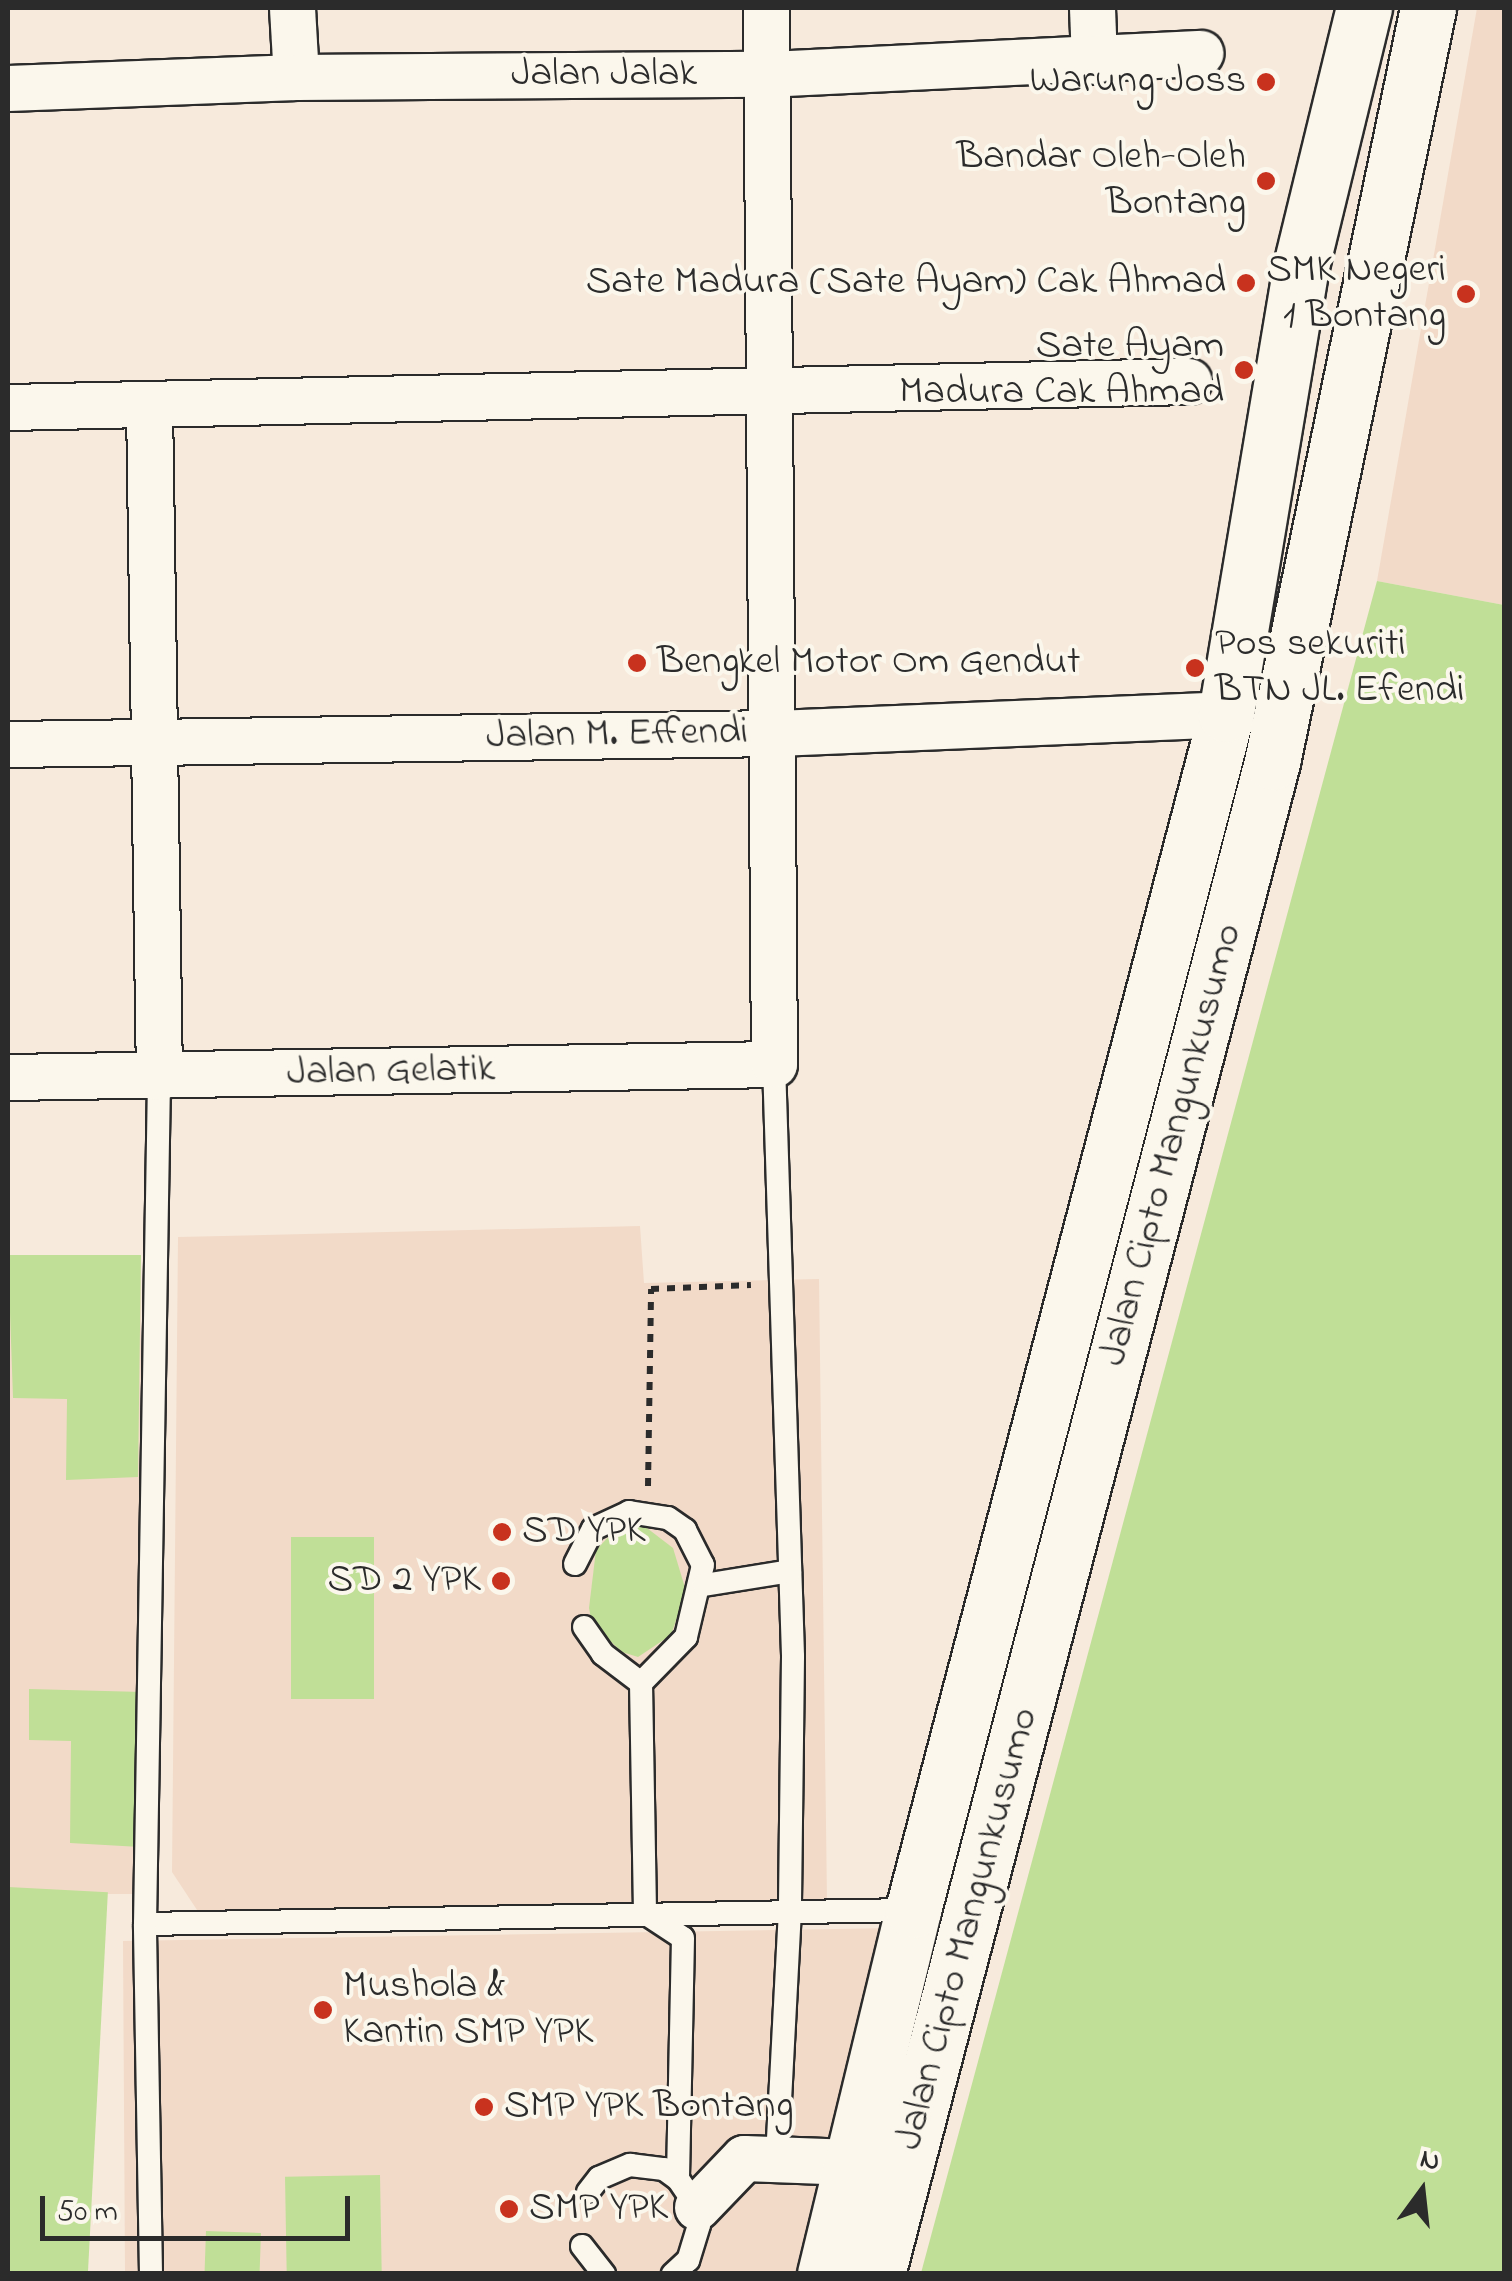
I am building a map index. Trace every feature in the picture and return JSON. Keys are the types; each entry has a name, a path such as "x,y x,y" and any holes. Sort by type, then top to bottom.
{"street":[{"path":"292,8 296,77"},
{"path":"766,8 775,733 774,1064"},
{"path":"1092,8 1094,60"},
{"name":"Jalan Cipto Mangunkusumo","path":"825,2274 913,1910 1226,714 1301,266 1364,8"},
{"name":"Jalan Cipto Mangunkusumo","path":"877,2274 1272,762 1428,8"},
{"name":"Jalan Jalak","path":"8,88 296,77 767,74 1200,54"},
{"path":"8,407 1190,381"},
{"path":"148,404 159,1078"},
{"name":"Jalan M. Effendi","path":"8,744 775,733 1226,714"},
{"name":"Jalan Gelatik","path":"8,1076 159,1078 774,1064"},
{"path":"1066,1318 1124,1332"},
{"path":"688,2193 744,2158 777,2156 852,2162"}],"lane":[{"path":"774,1064 790,1570 790,1910 777,2156"},
{"path":"151,2274 145,1924 159,1078"},
{"path":"575,1564 594,1529 629,1512 649,1512 685,1530 703,1565 704,1585 686,1637 641,1683 644,1912"},
{"path":"704,1585 790,1570"},
{"path":"584,1627 603,1654 641,1683"},
{"path":"145,1924 913,1910"},
{"path":"644,1912 683,1938"},
{"path":"673,2274 696,2244 688,2193 683,1938 696,1912"},
{"path":"588,2192 599,2178 630,2164 688,2193"},
{"path":"582,2246 604,2274"}],"path":[{"path":"649,1512 651,1289 757,1285 780,1256"}],"shaded area":[{"name":"SMK Negeri 1 Bontang","path":"1477,8 1504,8 1504,605 1377,581"},
{"path":"640,1226 644,1283 819,1279 827,1901 199,1913 172,1872 178,1237"},
{"path":"8,1255 141,1255 141,1894 8,1894"},
{"name":"SMP YPK Bontang","path":"894,1928 797,2274 125,2273 123,1941"}],"green space":[{"path":"1377,581 1504,605 1504,2273 921,2273"},
{"path":"8,1255 141,1255 138,1477 66,1480 67,1399 13,1398"},
{"path":"643,1525 673,1548 686,1591 671,1635 638,1657 622,1652 592,1624 589,1608 596,1550 618,1527"},
{"path":"291,1537 374,1537 374,1699 291,1699"},
{"path":"29,1689 143,1692 140,1847 70,1843 71,1741 29,1740"},
{"path":"8,1887 108,1892 88,2274 8,2274"},
{"path":"380,2175 382,2273 287,2274 285,2177"},
{"path":"206,2231 261,2233 260,2274 205,2273"}],"place":[{"name":"Warung Joss","path":"1266,82"},
{"name":"Bandar Oleh-Oleh Bontang","path":"1266,181"},
{"name":"Sate Madura (Sate Ayam) Cak Ahmad","path":"1246,283"},
{"name":"SMK Negeri 1 Bontang","path":"1466,294"},
{"name":"Sate Ayam Madura Cak Ahmad","path":"1244,370"},
{"name":"Bengkel Motor Om Gendut","path":"637,663"},
{"name":"Pos sekuriti BTN JL. Efendi","path":"1195,668"},
{"name":"SD YPK","path":"502,1532"},
{"name":"SD 2 YPK","path":"501,1581"},
{"name":"Mushola & Kantin SMP YPK","path":"323,2010"},
{"name":"SMP YPK Bontang","path":"484,2107"},
{"name":"SMP YPK","path":"509,2209"}]}
